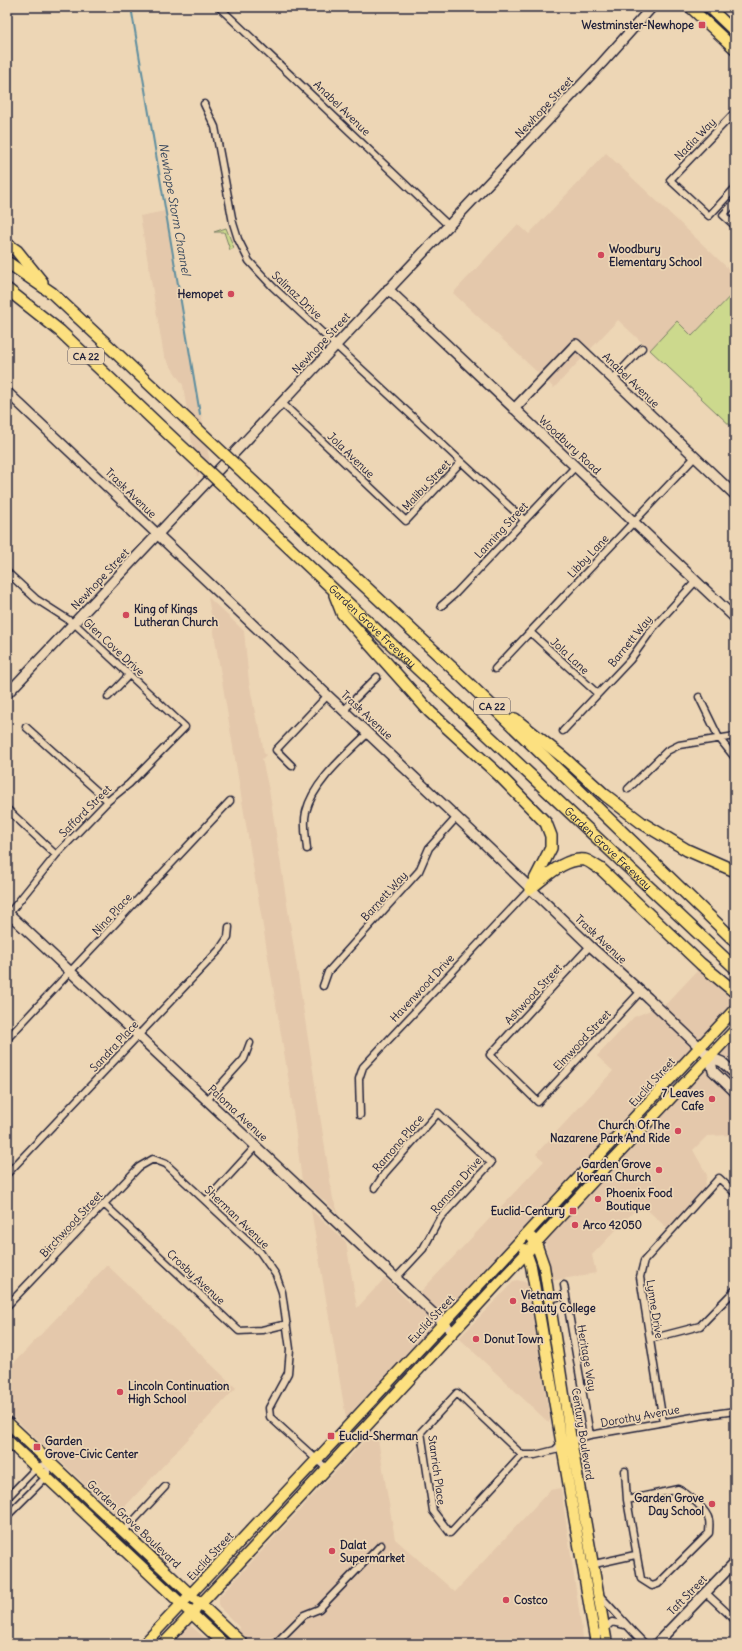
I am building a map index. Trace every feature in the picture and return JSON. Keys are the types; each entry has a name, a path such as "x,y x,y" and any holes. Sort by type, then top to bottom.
{"highway":[{"path":"7,244 17,251 52,293"},
{"name":"Garden Grove Freeway","path":"7,262 52,293 462,677 735,941"},
{"name":"Garden Grove Freeway","path":"7,289 60,331 735,968"},
{"path":"333,590 342,613 391,670 430,712 499,775 546,823 551,836 551,848 530,889"},
{"path":"462,677 564,758 605,795 642,823 687,850 735,871"},
{"path":"530,889 560,865 585,860 601,869 700,964 733,990"}],"main road":[{"path":"690,7 735,49"},
{"path":"709,7 735,32"},
{"name":"Euclid Street","path":"144,1644 316,1459 336,1440 735,1009"},
{"path":"162,1644 327,1469 527,1252 735,1030"},
{"name":"Century Boulevard","path":"527,1232 536,1243 543,1262 550,1299 572,1440 588,1566 595,1640"},
{"name":"Century Boulevard","path":"519,1241 527,1252 531,1266 561,1444 588,1566 598,1595 607,1644"},
{"path":"550,1380 562,1382"},
{"name":"Garden Grove Boulevard","path":"7,1422 243,1644"},
{"path":"7,1440 224,1644"}],"street":[{"name":"Anabel Avenue","path":"219,7 449,226"},
{"name":"Newhope Street","path":"7,694 449,226 602,63 652,7"},
{"name":"Salinaz Drive","path":"204,104 215,127 234,224 242,248 249,261 265,279 524,520"},
{"name":"Nadia Way","path":"735,112 670,180 709,216 735,188"},
{"path":"735,202 723,215 735,226"},
{"name":"Woodbury Road","path":"388,289 735,618"},
{"name":"Anabel Avenue","path":"514,409 576,344 735,495"},
{"path":"613,379 642,348"},
{"name":"Trask Avenue","path":"7,392 457,817 590,946 641,991 710,1057 722,1062 735,1074"},
{"name":"Jola Avenue","path":"282,403 406,521"},
{"name":"Libby Lane","path":"495,669 694,457"},
{"name":"Malibu Street","path":"406,521 461,462"},
{"name":"Lanning Street","path":"441,606 456,593 576,467"},
{"name":"Glen Cove Drive","path":"7,573 36,599 74,624 185,727"},
{"name":"Barnett Way","path":"563,731 630,660 653,628 696,581"},
{"name":"Jola Lane","path":"530,632 598,694"},
{"path":"108,697 129,675"},
{"path":"344,710 377,677"},
{"path":"292,766 276,750 328,695"},
{"path":"699,696 719,738 735,758"},
{"path":"26,727 108,801"},
{"name":"Safford Street","path":"8,914 56,855 108,801 128,784 185,727"},
{"path":"307,849 306,813 313,794 325,777 368,733"},
{"path":"628,789 667,752 679,745 735,736"},
{"name":"Nina Place","path":"7,1040 230,801"},
{"path":"7,809 56,855"},
{"name":"Barnett Way","path":"323,986 328,972 419,871 429,848 457,817"},
{"name":"Havenwood Drive","path":"360,1115 359,1079 363,1067 530,889"},
{"name":"Paloma Avenue","path":"8,914 453,1332"},
{"name":"Sandra Place","path":"7,1174 220,948 228,937 229,928"},
{"name":"Ashwood Street","path":"538,1102 490,1055 590,946"},
{"name":"Elmwood Street","path":"538,1102 641,991"},
{"path":"207,1100 244,1059 250,1043"},
{"name":"Trask Avenue","path":"710,1057 713,1071 735,1092"},
{"name":"Ramona Place","path":"375,1188 385,1172 438,1113"},
{"name":"Ramona Drive","path":"396,1278 426,1245 440,1218 491,1163 438,1113"},
{"path":"206,1201 256,1146"},
{"name":"Sherman Avenue","path":"153,1159 166,1164 206,1201 260,1252 276,1275 282,1292 290,1349 288,1373 269,1408 270,1417 327,1469"},
{"name":"Birchwood Street","path":"7,1306 139,1167 153,1159"},
{"name":"Lynne Drive","path":"664,1422 640,1277 644,1261 719,1178 735,1193"},
{"name":"Crosby Avenue","path":"104,1204 239,1331 262,1330 287,1324"},
{"name":"Heritage Way","path":"564,1285 590,1435"},
{"path":"650,1339 700,1326 735,1290"},
{"path":"550,1299 566,1295"},
{"name":"Stanrich Place","path":"457,1394 522,1455 450,1533 433,1511 421,1432 457,1394"},
{"name":"Dorothy Avenue","path":"522,1455 535,1455 555,1450 561,1444 590,1435 735,1411"},
{"path":"7,1498 36,1468 50,1462"},
{"path":"7,1516 46,1477 50,1462"},
{"path":"625,1471 627,1500 635,1555 641,1579 652,1586 658,1584 709,1533 710,1521 707,1514 685,1492 678,1489 627,1500"},
{"path":"124,1531 165,1487"},
{"path":"275,1644 304,1615 319,1609 381,1545"},
{"path":"588,1566 635,1555"},
{"name":"Taft Street","path":"656,1644 735,1562"},
{"path":"706,1592 735,1620"},
{"path":"598,1595 622,1618 625,1625 645,1644"},
{"path":"595,1640 612,1622 625,1625"}],"shaded area":[{"name":"Woodbury Elementary School","path":"606,153 735,275 735,291 692,336 677,322 650,350 618,320 554,388 453,293 518,224 529,234"},
{"path":"165,211 210,463 197,477 183,385 164,356 140,216"},
{"path":"208,597 244,631 249,682 257,723 259,724 264,753 266,755 262,759 270,795 333,1199 339,1214 302,1181 290,1088"},
{"path":"698,970 734,1001 346,1418 311,1210 346,1242 357,1308 385,1278 410,1303 544,1161 536,1154 613,1071 597,1056 634,1017 667,1003"},
{"path":"735,1039 735,1138 732,1135 707,1136 693,1150 707,1175 704,1188 667,1228 641,1204 592,1255 596,1273 551,1281 545,1240"},
{"name":"Lincoln Continuation High School","path":"107,1265 236,1388 117,1515 7,1411 7,1370"},
{"path":"517,1280 527,1284 550,1420 549,1423 459,1338 514,1281"},
{"path":"376,1428 395,1539 455,1592 550,1490 561,1488 584,1644 235,1644 239,1627 219,1607 219,1597"},
{"path":"190,1625 212,1644 172,1644"}],"green space":[{"path":"226,228 234,248 230,250 224,232 214,232"},
{"path":"735,291 735,430 650,350 677,321 692,336"}],"waterway":[{"name":"Newhope Storm Channel","path":"131,7 200,414"}],"place":[{"name":"Westminster-Newhope","path":"702,25"},
{"name":"Woodbury Elementary School","path":"601,255"},
{"name":"Hemopet","path":"231,294"},
{"name":"King of Kings Lutheran Church","path":"126,615"},
{"name":"7 Leaves Cafe","path":"712,1099"},
{"name":"Church Of The Nazarene Park And Ride","path":"678,1131"},
{"name":"Garden Grove Korean Church","path":"659,1170"},
{"name":"Phoenix Food Boutique","path":"598,1199"},
{"name":"Euclid-Century","path":"573,1211"},
{"name":"Arco 42050","path":"575,1225"},
{"name":"Vietnam Beauty College","path":"513,1301"},
{"name":"Donut Town","path":"476,1339"},
{"name":"Lincoln Continuation High School","path":"120,1392"},
{"name":"Euclid-Sherman","path":"331,1436"},
{"name":"Garden Grove-Civic Center","path":"37,1447"},
{"name":"Garden Grove Day School","path":"712,1504"},
{"name":"Dalat Supermarket","path":"332,1551"},
{"name":"Costco","path":"506,1600"}]}
